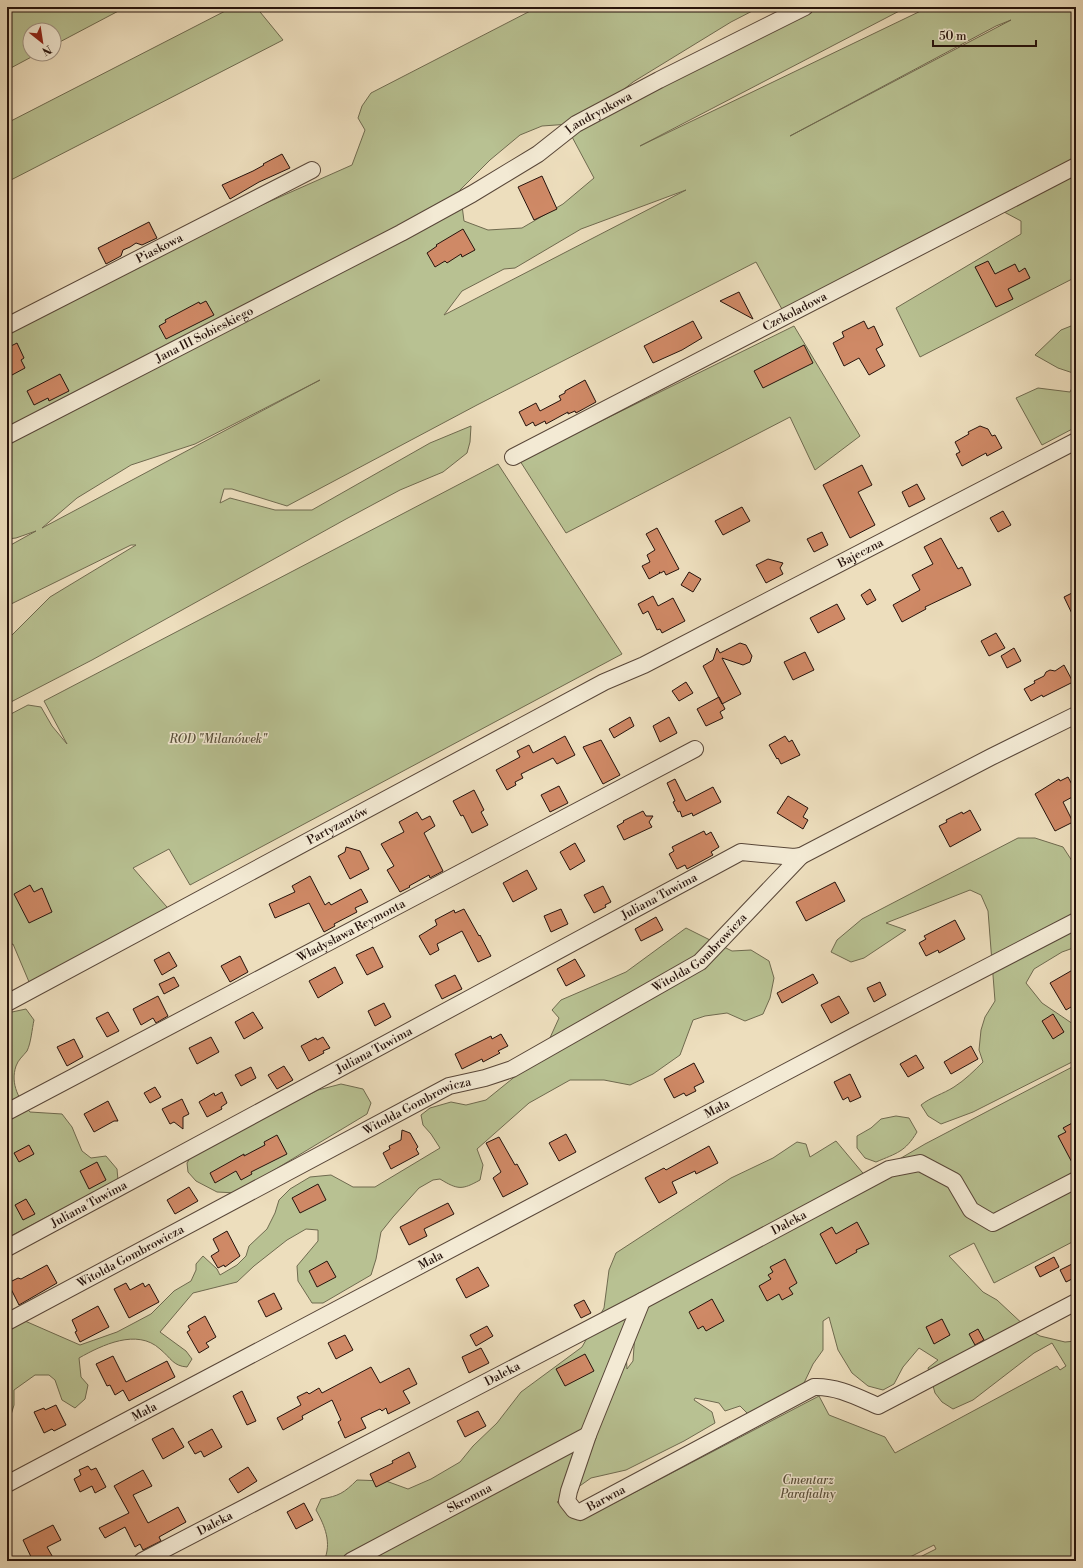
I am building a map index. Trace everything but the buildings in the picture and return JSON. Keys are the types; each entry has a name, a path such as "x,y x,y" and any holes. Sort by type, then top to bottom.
{"street":[{"name":"Landrynkowa","path":"401,233 472,194 538,154 576,124 659,80 805,7"},
{"name":"Czekoladowa","path":"513,457 1076,166"},
{"name":"Piaskowa","path":"7,326 312,170"},
{"name":"Jana III Sobieskiego","path":"7,436 401,233"},
{"name":"Bajeczna","path":"644,665 1076,441"},
{"name":"Partyzantów","path":"7,1003 597,686 644,665"},
{"path":"800,856 991,757 1076,715"},
{"name":"Władysława Reymonta","path":"7,1112 695,749"},
{"name":"Juliana Tuwima","path":"7,1248 741,852 794,857 800,856"},
{"name":"Witolda Gombrowicza","path":"7,1322 449,1086 485,1078 512,1069 700,962 800,856"},
{"name":"Mała","path":"7,1484 854,1036 1076,921"},
{"name":"Daleka","path":"142,1561 642,1302 861,1186 889,1169 920,1163 954,1181 971,1210 993,1223 1076,1180"},
{"name":"Barwna","path":"642,1302 588,1435 569,1490 567,1501 574,1510 580,1512 814,1387 825,1386 836,1389 878,1406 1076,1302"},
{"name":"Skromna","path":"351,1561 588,1435"}],"green space":[{"path":"7,7 126,7 62,41 62,22 22,22 22,62 7,70"},
{"path":"233,7 256,7 283,40 7,182 7,123"},
{"path":"538,7 760,7 731,22 633,82 598,110 570,124 542,126 520,135 490,160 460,190 464,221 488,230 522,228 563,204 594,178 571,135 680,75 814,7 907,7 640,146 929,7 1076,7 1076,277 920,357 896,308 1021,234 1021,221 991,205 783,311 756,262 477,405 287,506 232,489 224,489 220,503 230,498 275,510 312,510 430,443 471,426 470,442 467,453 443,472 400,490 92,660 7,704 7,640 50,597 136,545 131,545 7,606 7,547 36,531 16,538 7,539 7,333 203,231 352,165 365,130 358,118 362,106 371,93","holes":["1011,20 790,136 996,26","686,190 444,315 462,291 504,269 515,268 581,229","320,380 42,528 77,498 131,465 195,444"]},
{"path":"1076,324 1076,374 1058,368 1035,355 1061,330"},
{"path":"794,326 860,436 815,470 790,417 566,533 520,461"},
{"path":"1076,380 1076,427 1042,445 1016,398 1038,388 1070,392"},
{"name":"ROD \"Milanówek\"","path":"498,464 622,654 190,885 169,849 133,868 173,914 32,989 13,944 7,946 7,716 28,705 41,707 52,726 67,744 44,701"},
{"path":"1018,838 1035,838 1063,847 1076,867 1076,947 1062,952 1034,969 1026,983 1042,1003 1076,1026 1076,1060 973,1112 941,1124 928,1116 921,1105 958,1084 983,1062 979,1050 981,1030 985,1017 995,1001 988,911 981,895 970,890 886,923 906,930 864,958 851,962 831,952 837,940 862,919"},
{"path":"686,928 732,951 751,950 769,961 774,978 770,998 763,1014 745,1021 727,1013 705,1016 693,1020 680,1055 653,1074 630,1085 604,1080 570,1080 529,1103 477,1149 483,1165 480,1180 469,1186 456,1187 440,1179 433,1180 419,1188 381,1232 376,1259 371,1275 323,1303 312,1303 298,1281 297,1266 318,1241 318,1230 306,1229 287,1240 254,1266 237,1282 193,1293 160,1332 186,1351 192,1359 187,1367 178,1365 160,1349 151,1343 141,1340 130,1339 109,1344 79,1358 81,1377 88,1385 85,1399 75,1408 62,1400 55,1380 49,1375 35,1375 14,1390 14,1405 7,1428 7,1330 25,1321 80,1345 117,1332 151,1314 174,1291 191,1281 196,1270 196,1264 203,1256 217,1269 220,1275 237,1265 246,1256 249,1246 267,1229 275,1213 279,1200 290,1189 310,1177 331,1175 353,1187 375,1187 440,1148 423,1125 421,1115 430,1108 451,1102 466,1105 486,1100 533,1062 544,1051 559,1018 552,1010 561,1000 626,972"},
{"path":"26,1009 34,1020 27,1051 18,1062 14,1073 15,1085 19,1097 30,1112 62,1114 72,1127 82,1151 91,1158 106,1156 117,1169 118,1180 88,1198 60,1210 7,1238 7,1015 12,1012"},
{"name":"Cmentarz Parafialny","path":"1076,1065 1076,1240 994,1283 974,1243 949,1256 983,1292 997,1300 1027,1328 1040,1336 1065,1342 1076,1341 1076,1561 912,1561 936,1549 934,1545 902,1561 324,1561 327,1548 325,1528 316,1510 321,1499 332,1497 341,1493 357,1480 386,1481 408,1489 431,1479 460,1462 473,1446 497,1423 521,1392 582,1347 604,1308 609,1270 616,1253 731,1178 773,1158 797,1142 806,1144 810,1157 836,1141 867,1178 925,1144","holes":["829,1317 838,1350 852,1373 868,1386 883,1390 894,1384 903,1367 919,1348 938,1360 928,1368 935,1393 942,1402 953,1409 973,1400 1034,1353 1052,1343 1066,1366 1060,1370 1057,1366 895,1453 885,1437 829,1415 819,1396 580,1521 557,1502 591,1478 626,1470 684,1441 715,1423 712,1412 694,1400 695,1398 719,1403 725,1411 740,1406 748,1414 804,1383 813,1364 823,1350 823,1321","635,1333 633,1361 627,1369 626,1352"]},
{"path":"341,1084 363,1089 371,1103 367,1114 236,1193 217,1192 196,1181 188,1172 187,1163 192,1155 318,1090"},
{"path":"896,1116 909,1118 917,1132 913,1139 900,1151 876,1162 865,1158 857,1148 857,1136 871,1128 881,1119"}]}
